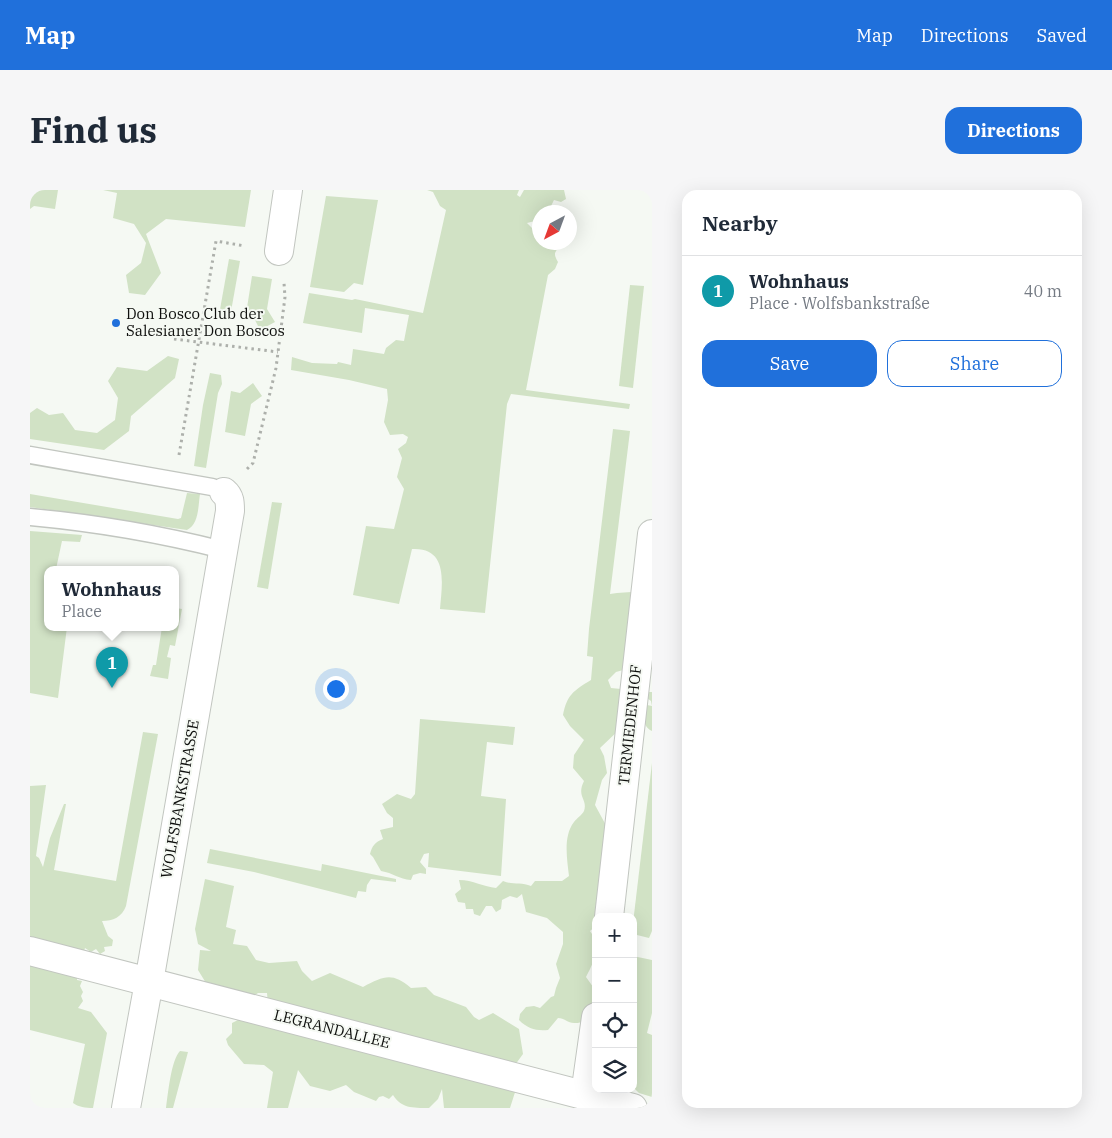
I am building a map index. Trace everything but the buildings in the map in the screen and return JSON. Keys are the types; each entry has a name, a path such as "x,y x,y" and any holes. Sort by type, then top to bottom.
{"street":[{"path":"279,251 288,190"},
{"name":"WOLFSBANKSTRASSE","path":"126,1108 230,511 228,496 224,492"},
{"name":"TERMIEDENHOF","path":"610,913 652,534"},
{"name":"LEGRANDALLEE","path":"30,951 633,1108"},
{"path":"585,1094 592,1045"}],"lane":[{"path":"30,455 212,487 224,492"},
{"path":"30,517 186,541 223,550"}],"path":[{"path":"175,480 216,241 279,251 278,261 285,287 276,368 253,463 224,492"},
{"path":"174,339 278,352"}],"green space":[{"path":"30,190 58,190 55,209 34,206 30,209"},
{"path":"103,190 251,190 245,227 166,219 146,234 161,273 145,295 129,293 126,275 141,263 146,243 134,224 113,218 117,193"},
{"path":"427,190 519,190 517,195 520,197 524,190 564,190 566,199 561,202 554,200 552,205 532,205 532,222 527,223 532,228 532,250 557,250 555,253 558,262 555,269 548,275 526,390 630,404 629,409 511,394 507,404 485,613 440,609 441,569 438,561 432,554 424,550 412,549 399,604 353,595 366,526 394,529 404,489 397,477 402,458 398,449 406,443 408,437 403,434 390,435 384,422 388,400 387,389 291,370 292,357 312,363 337,364 338,362 351,365 353,349 384,354 386,348 396,340 404,341 409,315 365,308 362,333 303,323 309,293 355,299 423,313 446,210 440,206 433,192"},
{"path":"326,196 378,200 363,285 354,283 344,292 310,287"},
{"path":"229,259 240,261 230,317 219,315"},
{"path":"252,276 272,279 267,309 275,322 260,330 252,314 246,314"},
{"path":"630,285 644,286 633,388 619,386"},
{"path":"168,356 179,359 175,378 131,416 129,431 104,450 30,439 30,413 37,408 49,415 63,413 75,430 97,433 115,420 118,398 108,381 117,367 147,371"},
{"path":"210,373 221,375 222,384 218,393 206,468 194,466"},
{"path":"253,383 262,396 251,404 245,436 225,432 231,391 240,393"},
{"path":"613,429 630,431 610,594 639,591 652,560 652,662 616,672 608,680 611,688 621,689 620,729 600,748 604,756 607,773 602,780 595,805 608,829 598,913 592,913 592,929 590,931 592,934 592,966 586,977 592,985 592,1014 578,1023 558,1018 548,1030 532,1029 519,1020 520,1014 526,1007 534,1006 540,1008 554,996 560,978 556,964 563,944 563,932 547,918 526,912 522,894 517,898 510,896 502,900 501,909 496,912 492,906 486,906 480,916 474,914 473,909 466,909 465,903 458,902 455,894 461,889 459,880 496,888 503,881 531,886 535,881 562,881 569,876 567,862 568,834 585,807 581,791 584,781 573,768 574,755 584,740 570,726 563,715 572,694 591,680 593,657 587,656"},
{"path":"187,493 200,494 196,519 194,524 187,530 30,507 30,494 178,519 181,518"},
{"path":"272,502 282,503 268,589 257,587"},
{"path":"30,531 82,535 80,542 62,541 57,566 44,566 44,631 66,631 58,698 30,693"},
{"path":"179,608 182,609 179,625"},
{"path":"161,631 178,631 175,646 170,645 167,657 171,658 168,679 150,676 153,665 156,665"},
{"path":"648,692 652,692 652,706 651,701 647,698"},
{"path":"647,705 652,706 652,731 646,726 645,713"},
{"path":"420,719 515,727 513,745 487,742 481,796 506,799 501,876 428,867 429,853 424,854 420,862 426,869 426,874 413,875 411,880 381,871 370,854 374,845 383,839 380,830 393,827 393,818 387,813 382,804 397,794 411,799 415,794"},
{"path":"143,732 158,734 126,906 117,918 102,921 108,936 113,940 112,946 104,947 105,951 100,954 96,949 91,952 85,948 77,973 77,980 82,981 80,986 83,992 81,996 83,1001 78,1008 91,1012 107,1033 93,1108 85,1107 73,1103 85,1044 30,1030 30,786 46,785 36,856 43,867 50,838 64,804 66,804 54,870 116,881"},
{"path":"652,763 652,931 649,938 637,935 637,913 634,913"},
{"path":"210,849 321,871 322,864 396,879 396,882 371,879 367,885 366,892 358,891 356,898 254,872 207,863"},
{"path":"205,879 234,886 226,927 236,930 233,944 247,946 256,960 269,963 297,961 302,971 312,981 330,973 363,987 382,978 393,978 411,988 426,987 434,995 466,1007 479,1020 493,1013 519,1029 523,1054 515,1065 517,1086 510,1108 444,1108 442,1089 438,1099 429,1108 403,1105 393,1095 389,1099 383,1096 379,1097 376,1101 354,1092 346,1085 330,1091 310,1086 298,1070 288,1108 267,1108 273,1072 264,1065 244,1064 228,1045 226,1039 232,1033 232,1023 268,1005 267,993 258,993 249,999 206,983 198,970 200,950 211,951 198,944 195,929"},
{"path":"637,957 652,960 652,1013 647,1033 652,1035 652,1097 637,1091"},
{"path":"180,1051 188,1052 173,1108 166,1108 172,1069"}],"place":[{"name":"Don Bosco Club der Salesianer Don Boscos","path":"116,323"},
{"name":"Wohnhaus","path":"112,688"}]}
